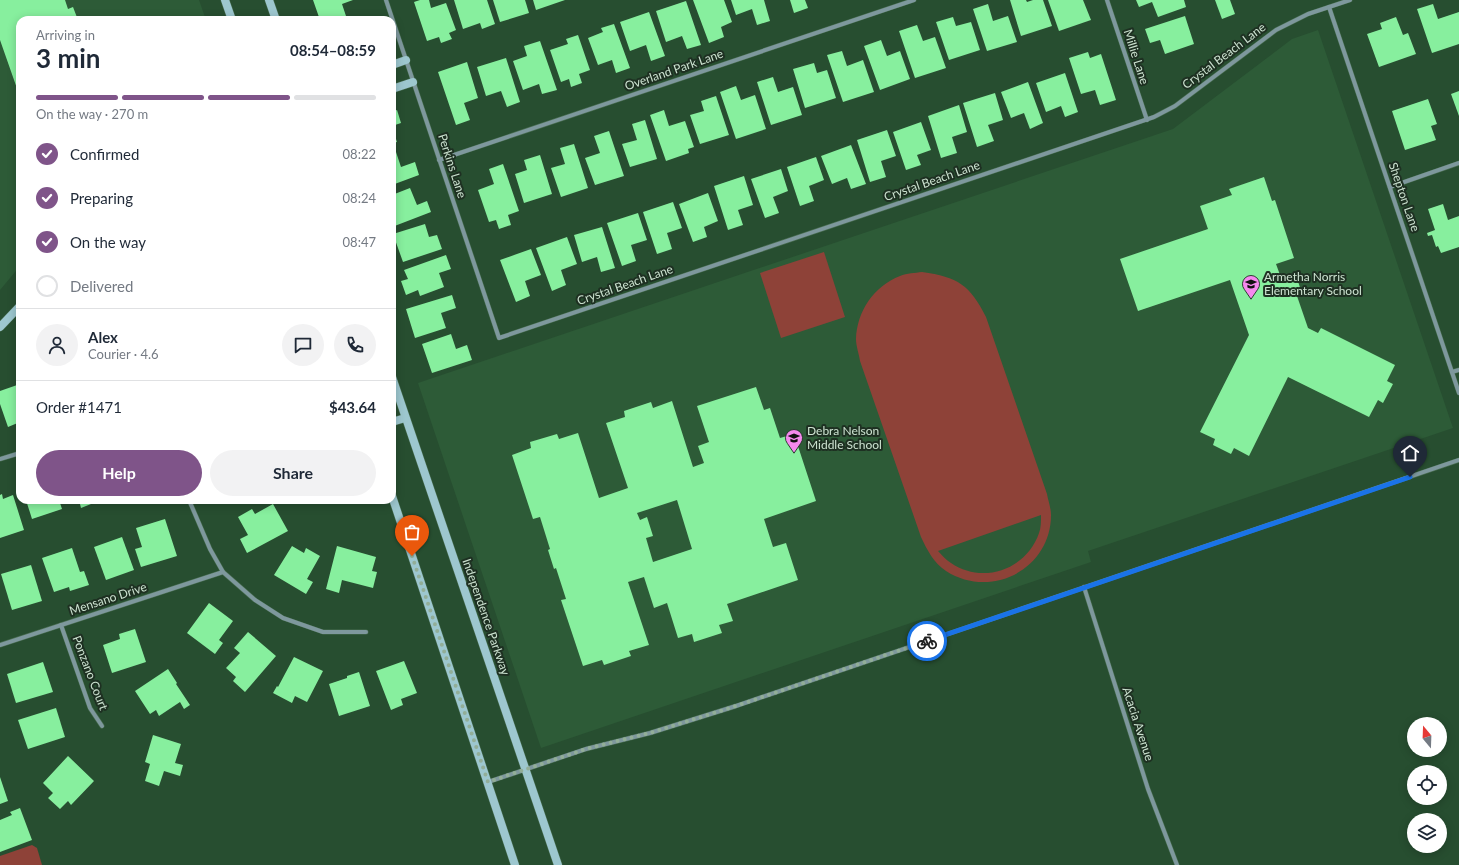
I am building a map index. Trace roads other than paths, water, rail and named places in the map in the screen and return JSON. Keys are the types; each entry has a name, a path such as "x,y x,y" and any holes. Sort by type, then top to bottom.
{"main road":[{"path":"226,0 231,16"},
{"path":"269,0 275,16"},
{"path":"396,64 406,60"},
{"path":"396,88 413,82"},
{"path":"0,327 16,310"},
{"name":"Independence Parkway","path":"396,390 558,865"},
{"path":"396,421 405,418"},
{"path":"395,504 515,865"}],"street":[{"name":"Perkins Lane","path":"386,0 391,16"},
{"name":"Overland Park Lane","path":"439,160 914,0"},
{"name":"Millie Lane","path":"1107,0 1147,120"},
{"name":"Crystal Beach Lane","path":"499,338 1147,120 1162,114 1175,106 1276,30 1298,18 1350,0"},
{"name":"Shepton Lane","path":"1329,7 1459,393"},
{"name":"Perkins Lane","path":"396,30 499,338"},
{"path":"1390,187 1459,163"},
{"path":"1452,372 1459,370"},
{"path":"0,459 16,454"},
{"path":"488,782 586,749 650,733 736,706 1459,460"},
{"path":"191,504 210,549 223,572 255,600 283,618 323,632 366,632"},
{"name":"Mensano Drive","path":"0,645 223,572"},
{"name":"Acacia Avenue","path":"1084,587 1148,789 1177,865"},
{"name":"Ponzano Court","path":"61,625 90,708 102,726"}],"place":[{"name":"Armetha Norris Elementary School","path":"1251,299"},
{"name":"Debra Nelson Middle School","path":"794,453"}]}
